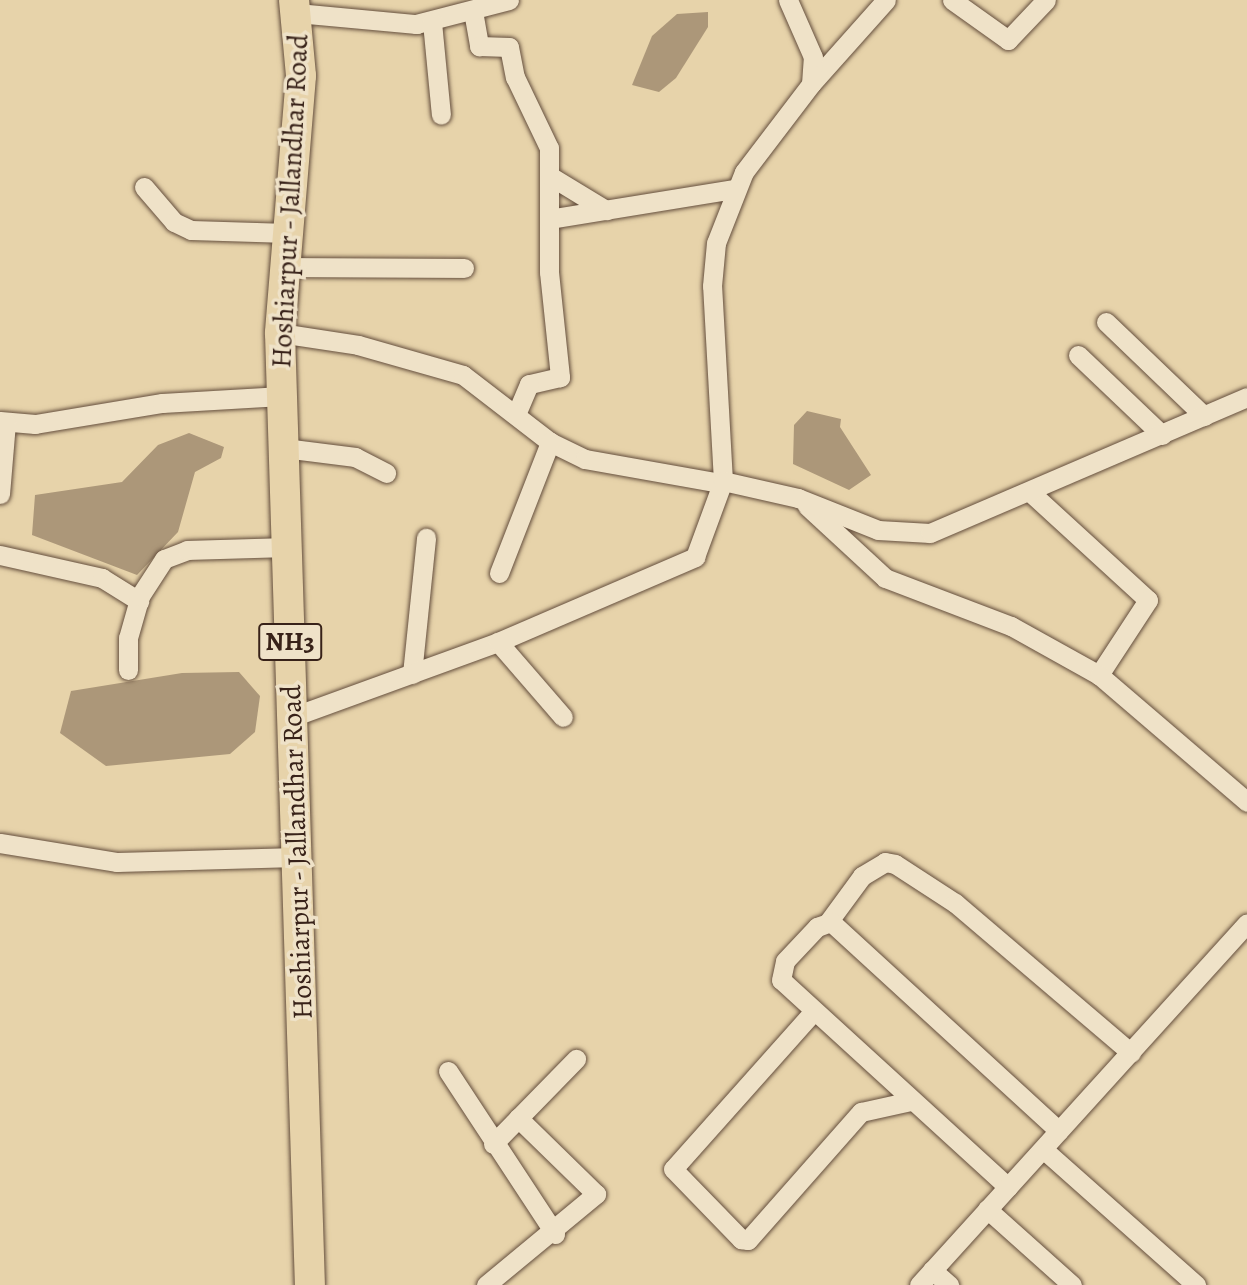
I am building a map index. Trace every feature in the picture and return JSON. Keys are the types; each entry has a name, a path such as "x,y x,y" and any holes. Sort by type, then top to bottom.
{"highway":[{"name":"Hoshiarpur - Jallandhar Road","path":"296,7 301,76 280,333 310,1285"}],"street":[{"path":"296,7 432,22 509,0"},
{"path":"788,0 813,57 811,84"},
{"path":"292,717 498,642 695,557 721,482 712,286 721,221 735,189 811,84 886,0"},
{"path":"952,0 1008,40 1046,0"},
{"path":"473,11 479,46 509,47 519,86 547,138 549,219 560,377 526,387 516,414"},
{"path":"432,22 440,115"},
{"path":"550,176 606,210"},
{"path":"144,187 174,222 191,230 288,233"},
{"path":"549,219 735,189"},
{"path":"285,267 464,268"},
{"path":"1106,322 1204,416"},
{"path":"280,333 366,347 463,374 550,442 600,464 721,482 798,498 877,530 915,535 1030,492 1247,397"},
{"path":"1078,355 1162,435"},
{"path":"0,494 3,422 180,401 282,396"},
{"path":"499,573 550,442"},
{"path":"284,448 355,457 386,473"},
{"path":"1030,492 1149,603 1098,675"},
{"path":"798,498 879,575 1035,637 1098,675 1247,802"},
{"path":"412,674 426,538"},
{"path":"128,670 128,638 138,601 147,579 171,554 287,547"},
{"path":"0,555 102,578 138,601"},
{"path":"498,642 564,717"},
{"path":"0,843 117,862 297,857"},
{"path":"1008,1187 813,1012 778,972 828,920 862,876 885,862 895,864 955,903 1131,1053"},
{"path":"828,920 1059,1131"},
{"path":"949,1285 926,1278 1247,923"},
{"path":"813,1012 673,1170 741,1239 748,1240 861,1112 911,1101"},
{"path":"493,1144 576,1059"},
{"path":"448,1071 493,1144 555,1234"},
{"path":"486,1285 555,1234 597,1190 518,1118"},
{"path":"1042,1149 1196,1285"},
{"path":"988,1209 1072,1285"}],"shaded area":[{"path":"708,12 708,27 676,78 659,92 632,85 652,36 677,14"},
{"path":"807,411 841,419 840,427 871,475 849,490 793,464 794,425"},
{"path":"189,433 224,447 221,458 195,472 178,532 137,575 32,535 35,495 122,482 158,445"},
{"path":"239,672 260,696 255,732 230,754 106,766 60,733 71,691 182,673"}]}
